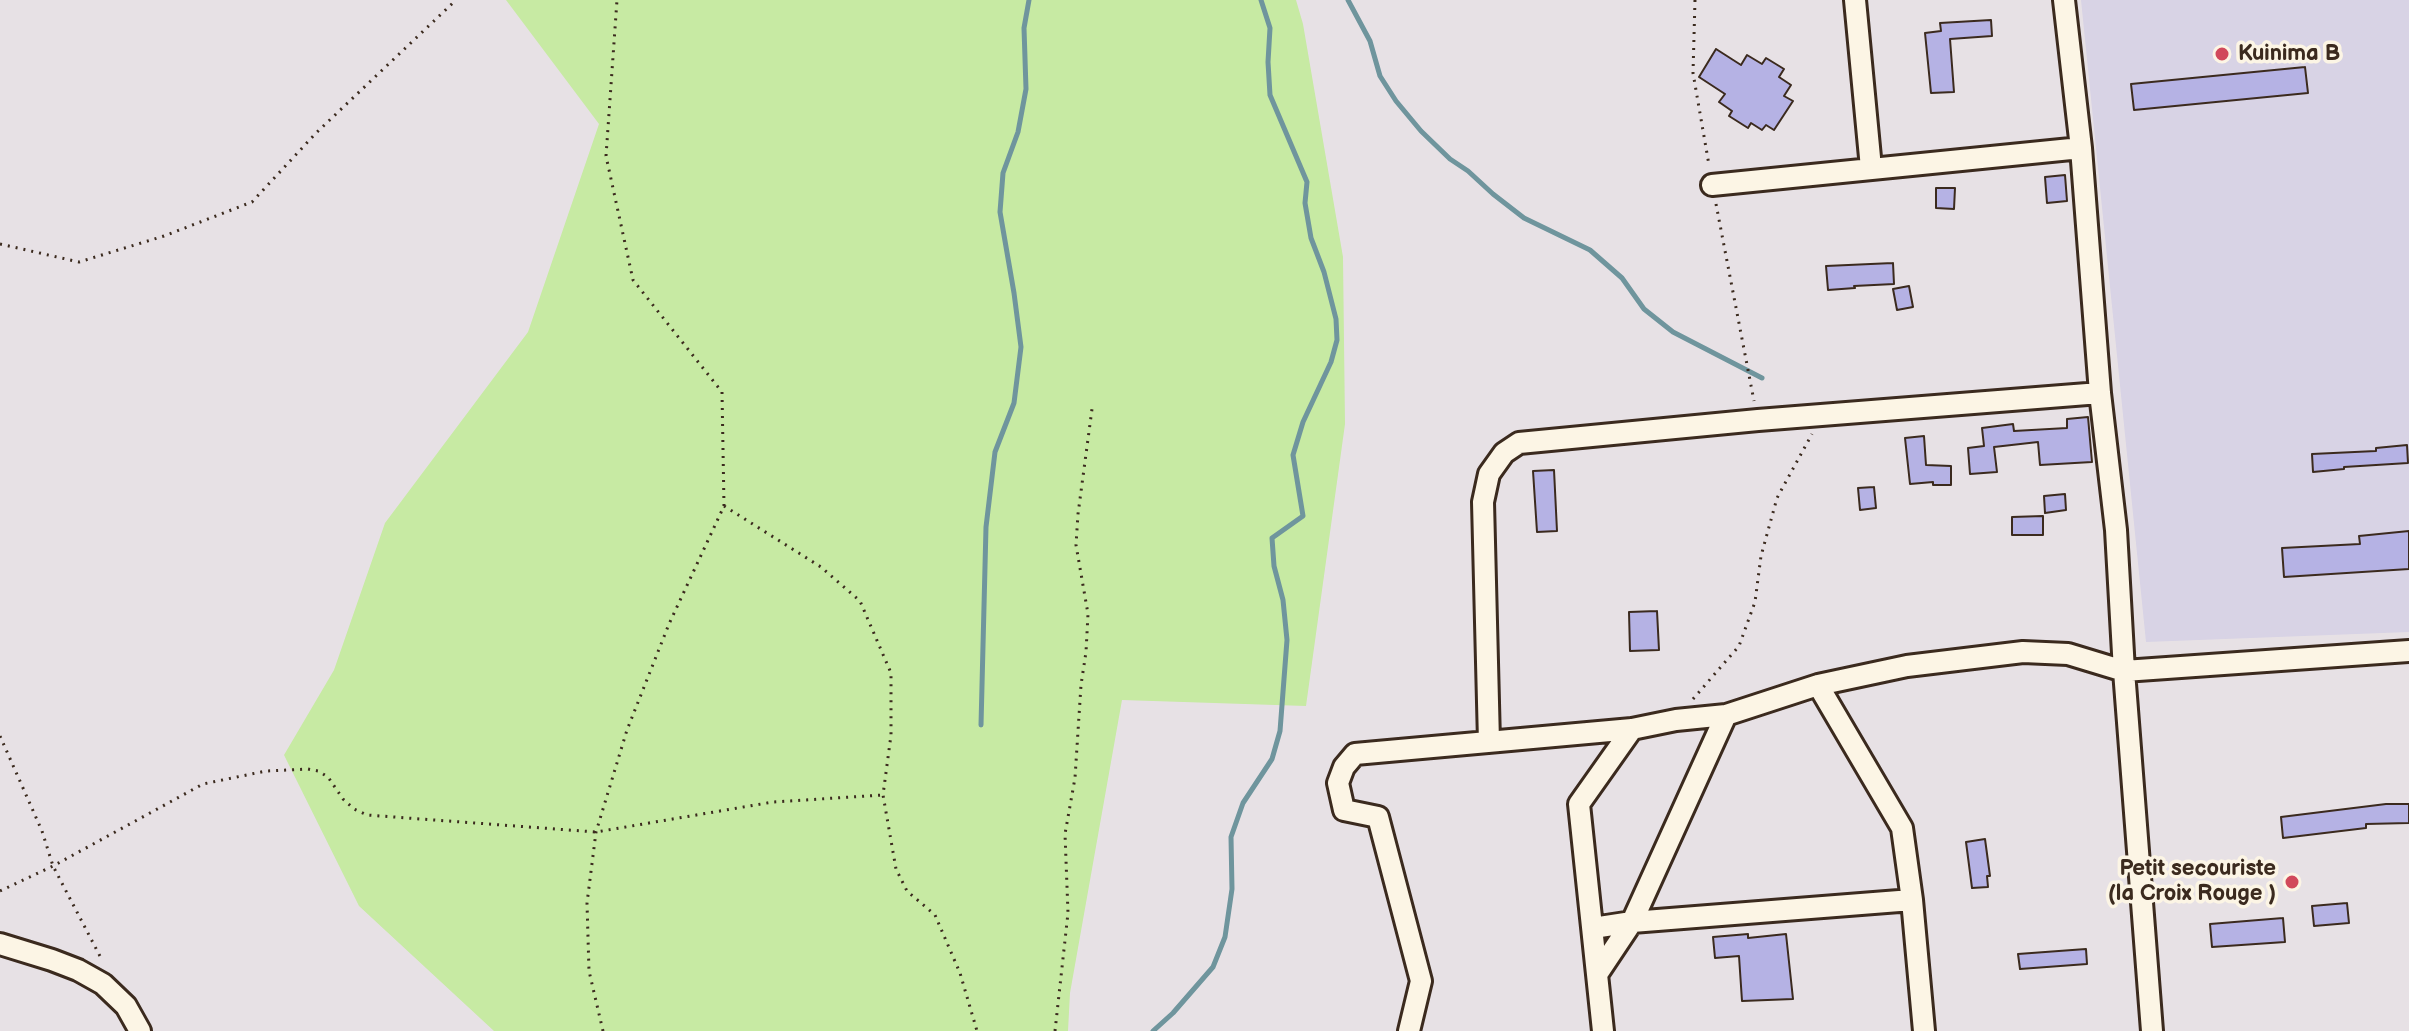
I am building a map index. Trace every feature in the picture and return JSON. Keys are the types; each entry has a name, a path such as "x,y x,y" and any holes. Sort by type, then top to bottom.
{"street":[{"path":"1855,0 1871,168"},
{"path":"2064,0 2081,148 2100,393 2116,530 2152,1031"},
{"path":"1712,185 2081,148"},
{"path":"1489,742 1483,502 1489,474 1504,453 1519,443 1758,420 2100,393"},
{"path":"1409,1031 1421,981 1378,817 1344,810 1338,783 1344,767 1355,754 1632,729 1676,720 1726,715 1818,685 1907,666 2023,652 2068,654 2124,671 2409,651"},
{"path":"1818,685 1902,828 1924,1031"},
{"path":"1598,973 1632,922 1726,715"},
{"path":"1603,1031 1579,804 1632,729"},
{"path":"1593,928 1632,922 1912,900"},
{"path":"0,944 78,970 103,984 126,1006 140,1031"}],"path":[{"path":"0,244 79,262 164,236 252,202 316,133 456,0"},
{"path":"603,1031 589,971 587,903 596,832 627,730 669,624 724,506 722,392 633,280 606,156 617,0"},
{"path":"1695,0 1693,73 1758,420"},
{"path":"1055,1031 1068,913 1065,834 1075,778 1086,652 1088,614 1076,545 1092,409"},
{"path":"1676,720 1739,646 1755,602 1761,556 1777,498 1822,415"},
{"path":"724,506 821,567 860,601 891,673 891,735 883,795 896,869 907,891 935,915 960,973 977,1031"},
{"path":"0,736 42,831 53,866 104,964"},
{"path":"0,891 53,866 203,784 266,771 318,771 328,777 354,809 367,815 596,832 773,802 883,795"}],"shaded area":[{"path":"2081,0 2409,0 2409,632 2146,642"}],"green space":[{"path":"506,0 1296,0 1303,24 1343,257 1345,424 1306,706 1122,700 1070,993 1068,1031 494,1031 359,906 284,755 334,670 385,523 528,332 599,124"}],"building":[{"path":"1991,20 1992,36 1950,39 1954,92 1931,93 1925,33 1941,31 1940,23"},
{"path":"1716,49 1741,65 1747,55 1762,64 1766,58 1784,69 1779,77 1791,85 1784,96 1793,101 1774,130 1766,125 1762,130 1751,123 1748,128 1729,116 1732,111 1719,102 1725,94 1699,77"},
{"path":"2305,67 2308,93 2134,110 2131,84"},
{"path":"2065,175 2067,201 2047,203 2045,177"},
{"path":"1936,188 1955,188 1954,209 1936,208"},
{"path":"1893,263 1894,284 1828,290 1826,266"},
{"path":"1909,286 1913,307 1897,310 1893,289"},
{"path":"2088,417 2092,462 2040,465 2038,442 1994,447 1997,472 1970,474 1968,448 1984,446 1982,428 2013,424 2014,431 2067,428 2067,419"},
{"path":"1924,436 1926,465 1951,466 1951,485 1933,485 1933,482 1910,484 1905,438"},
{"path":"2407,445 2408,463 2313,472 2312,454 2376,451 2376,448"},
{"path":"1554,470 1557,531 1537,532 1533,471"},
{"path":"1874,487 1876,508 1860,510 1858,488"},
{"path":"2065,494 2066,510 2045,513 2044,496"},
{"path":"2043,516 2043,535 2012,535 2012,517"},
{"path":"2409,531 2409,569 2284,577 2282,548 2360,544 2359,536"},
{"path":"1657,611 1659,650 1630,651 1629,612"},
{"path":"2409,804 2409,823 2366,824 2366,828 2283,838 2281,817"},
{"path":"1985,839 1990,876 1987,876 1988,887 1972,888 1966,842"},
{"path":"2347,903 2349,923 2314,926 2312,906"},
{"path":"2283,918 2285,942 2212,947 2210,924"},
{"path":"1748,934 1748,938 1786,934 1793,999 1742,1001 1739,956 1715,958 1713,937"},
{"path":"2086,949 2087,964 2020,969 2018,954"}],"waterway":[{"path":"981,725 986,527 995,452 1014,403 1021,347 1000,212 1003,173 1018,132 1026,89 1024,28 1029,0"},
{"path":"1153,1031 1213,967 1225,937 1232,889 1231,837 1243,803 1272,759 1280,731 1287,640 1272,538 1303,516 1293,455 1303,422 1331,362 1337,340 1336,319 1311,238 1305,203 1307,182 1270,95 1270,28 1261,0"},
{"path":"1348,0 1370,41 1380,76 1396,101 1450,159 1524,218 1590,250 1622,278 1644,309 1673,332 1762,378"}],"place":[{"name":"Kuinima B","path":"2222,54"},
{"name":"Petit secouriste (la Croix Rouge )","path":"2292,882"}]}
